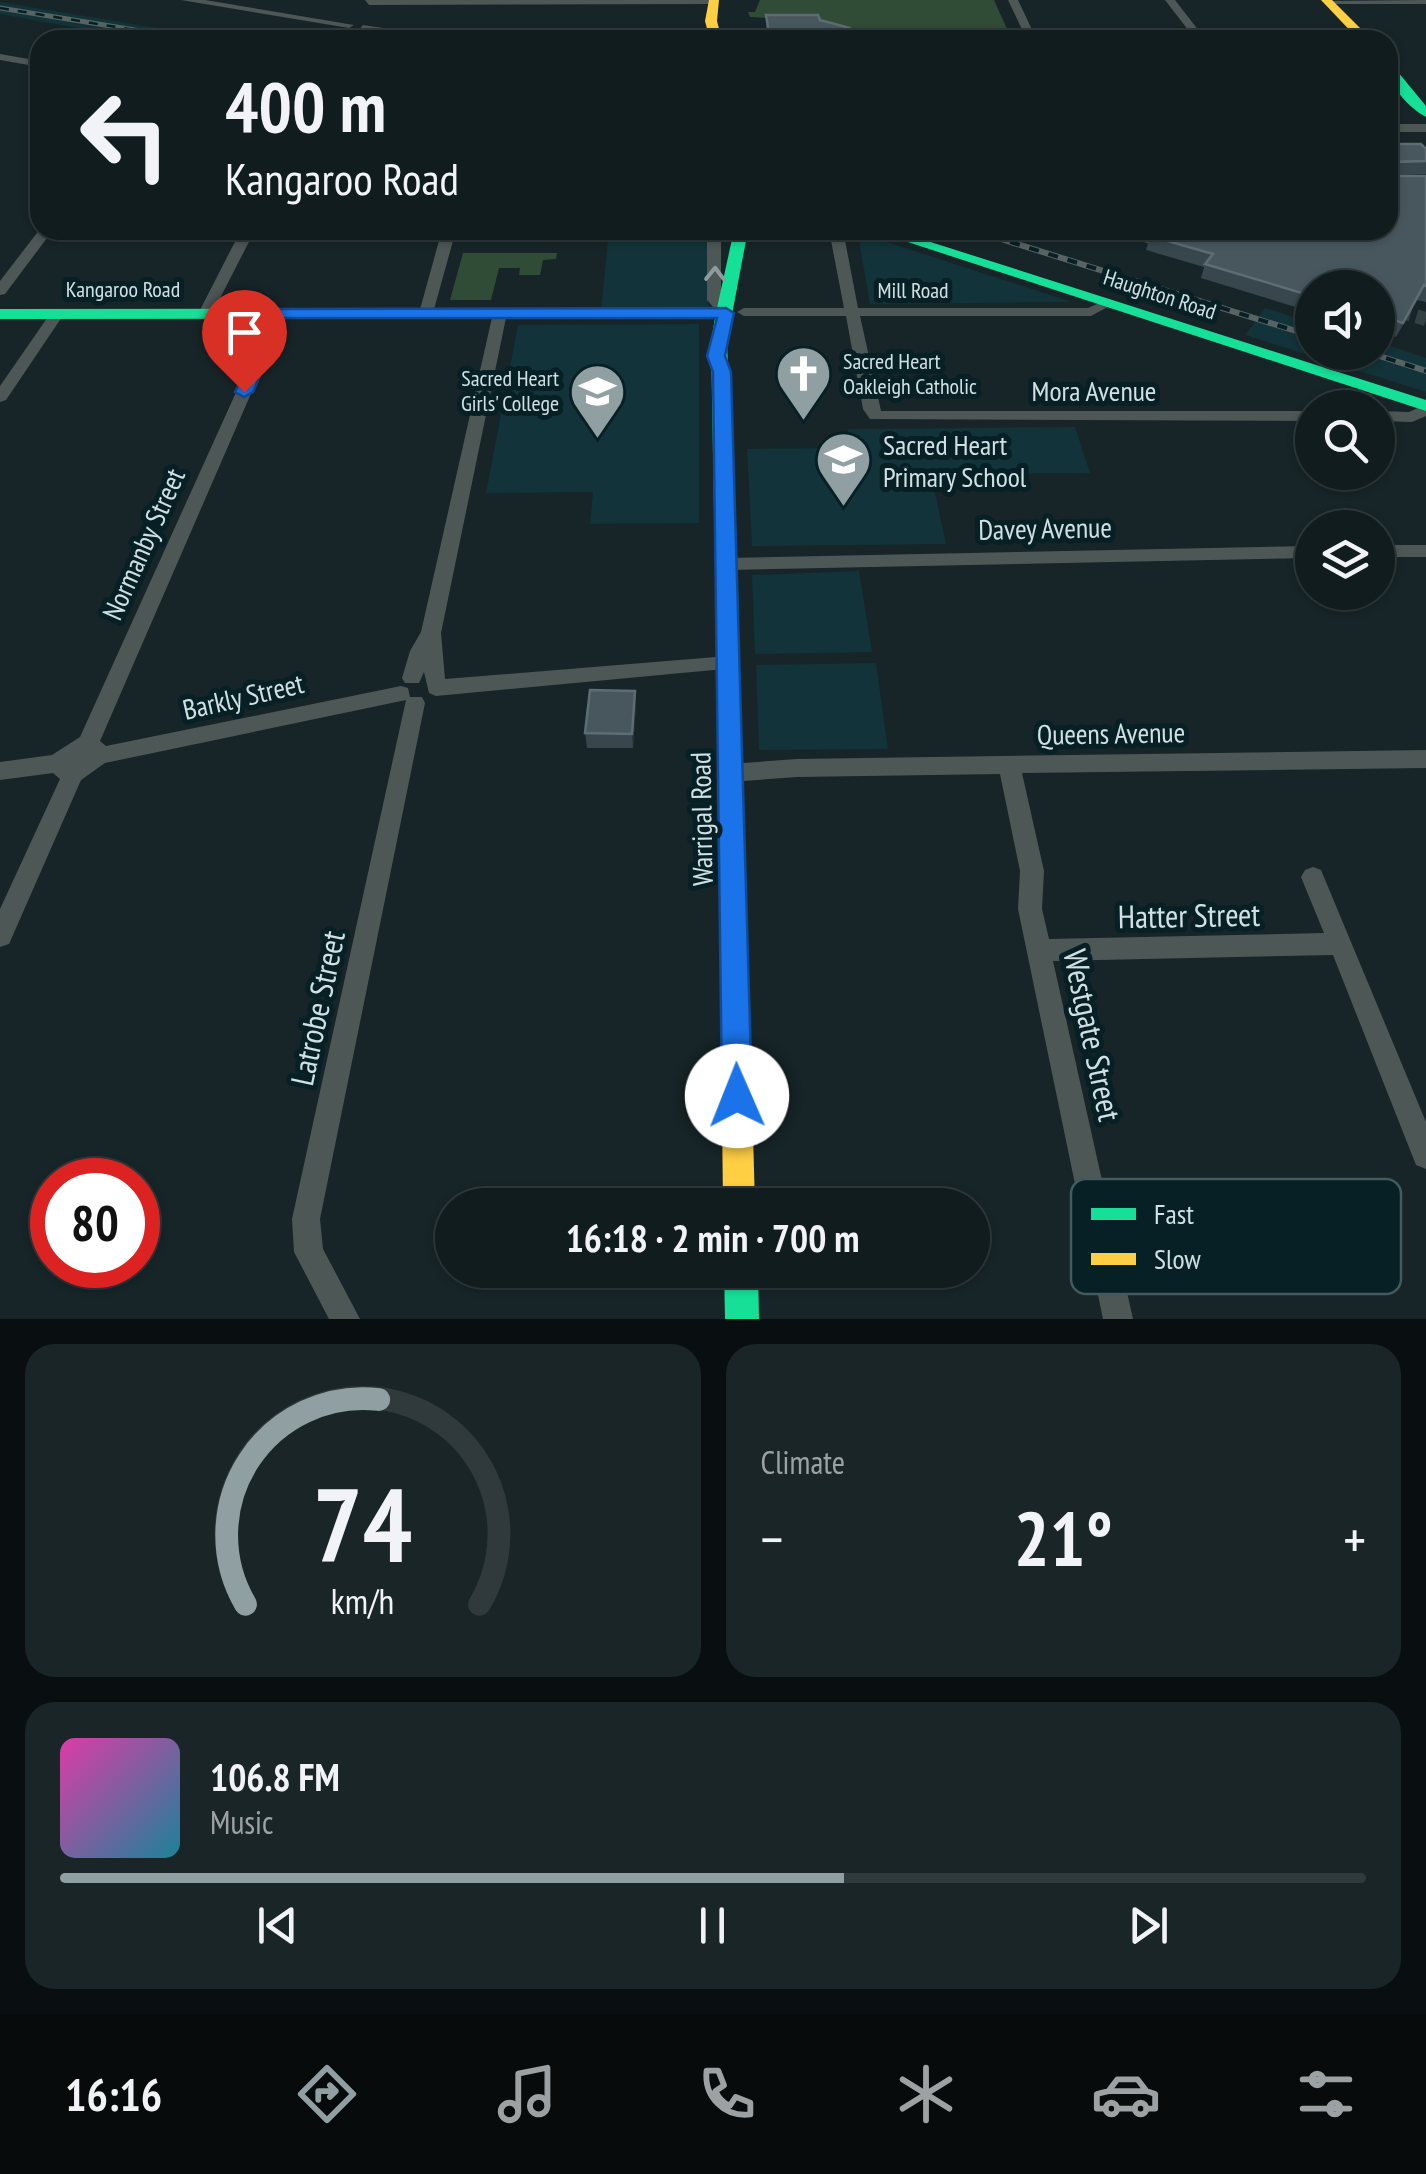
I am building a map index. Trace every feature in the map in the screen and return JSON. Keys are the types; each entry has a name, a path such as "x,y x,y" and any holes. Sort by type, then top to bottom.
{"main road":[{"path":"1327,1 1356,30"},
{"path":"713,30 714,2"},
{"path":"714,2 727,30"},
{"path":"1398,73 1426,77"},
{"path":"1398,81 1426,113"},
{"name":"Warrigal Road","path":"739,1188 722,372 732,357 740,240"},
{"name":"Warrigal Road","path":"735,313 754,271 756,240"},
{"name":"Haughton Road","path":"907,240 1415,408"},
{"name":"Kangaroo Road","path":"0,314 735,313"},
{"path":"741,1288 742,1319"}],"street":[{"path":"186,0 217,2 354,29 370,1 714,2"},
{"path":"1013,0 1027,30"},
{"path":"1170,0 1197,30"},
{"path":"1327,1 1426,1"},
{"path":"0,57 30,62"},
{"path":"0,70 14,59"},
{"path":"1398,128 1426,128"},
{"path":"0,290 38,240"},
{"path":"205,314 243,240"},
{"path":"426,313 447,240"},
{"path":"714,240 714,300 735,313"},
{"path":"838,240 851,312"},
{"name":"Mill Road","path":"735,313 1093,304"},
{"name":"Mora Avenue","path":"851,312 876,416 1295,416"},
{"path":"0,396 57,314"},
{"name":"Normanby Street","path":"92,750 279,314"},
{"name":"Latrobe Street","path":"344,1319 309,1252 306,1219 500,314"},
{"path":"1395,551 1426,550"},
{"name":"Davey Avenue","path":"726,560 1295,552"},
{"name":"Barkly Street","path":"92,750 420,689 666,669 728,668"},
{"path":"0,936 66,768 69,750 92,750"},
{"name":"Queens Avenue","path":"730,768 1426,759"},
{"name":"Westgate Street","path":"1009,764 1032,870 1030,909 1088,1179"},
{"path":"0,772 66,768"},
{"path":"1313,877 1426,1155"},
{"name":"Hatter Street","path":"1039,950 1340,944"},
{"name":"Westgate Street","path":"1113,1294 1118,1319"}],"shaded area":[{"path":"0,2 169,30 89,30 0,14"},
{"path":"608,240 707,240 708,311 601,310"},
{"path":"859,240 880,240 1072,302 870,304"},
{"path":"1265,308 1295,318 1295,351 1245,335"},
{"name":"Sacred Heart Girls' College","path":"699,324 699,523 590,524 593,492 486,493 518,325"},
{"path":"1395,348 1426,358 1426,392 1356,370 1395,370"},
{"name":"Sacred Heart Primary School","path":"1075,427 1090,473 931,474 946,544 752,546 747,449 849,448 848,429"},
{"path":"859,571 872,652 755,654 752,575"},
{"path":"876,663 888,749 759,750 756,665"}],"green space":[{"path":"760,0 994,0 1008,30 826,30 801,20 750,17 748,12 755,12"},
{"path":"463,253 557,253 556,259 543,260 540,275 519,275 520,268 499,268 491,300 450,300"}],"building":[{"path":"766,15 818,15 820,20 850,30 768,30"},
{"path":"1398,144 1421,144 1426,149 1426,161 1398,162"},
{"path":"1398,176 1426,176 1426,286 1403,323 1395,320 1395,270 1295,270 1295,291 1205,264 1213,254 1164,240 1398,240"},
{"path":"590,690 635,691 632,734 585,733"}],"tunnel":[{"path":"1395,310 1426,319"}],"railway":[{"path":"0,8 135,30"},
{"path":"1004,240 1295,331"},
{"path":"1395,361 1426,371"}],"traffic: fast":[{"path":"1398,83 1426,113"},
{"path":"730,741 719,341 739,240"},
{"path":"909,240 1426,406"},
{"path":"0,314 726,313"},
{"path":"741,1288 742,1319"}],"traffic: slow":[{"path":"713,30 714,0"},
{"path":"1326,0 1356,30"},
{"path":"730,741 739,1188"}],"place":[{"name":"Sacred Heart Oakleigh Catholic","path":"804,423"},
{"name":"Sacred Heart Girls' College","path":"598,440"},
{"name":"Sacred Heart Primary School","path":"844,509"}],"route":[{"path":"244,392 279,314 726,313 716,356 722,372 737,1096"}]}
